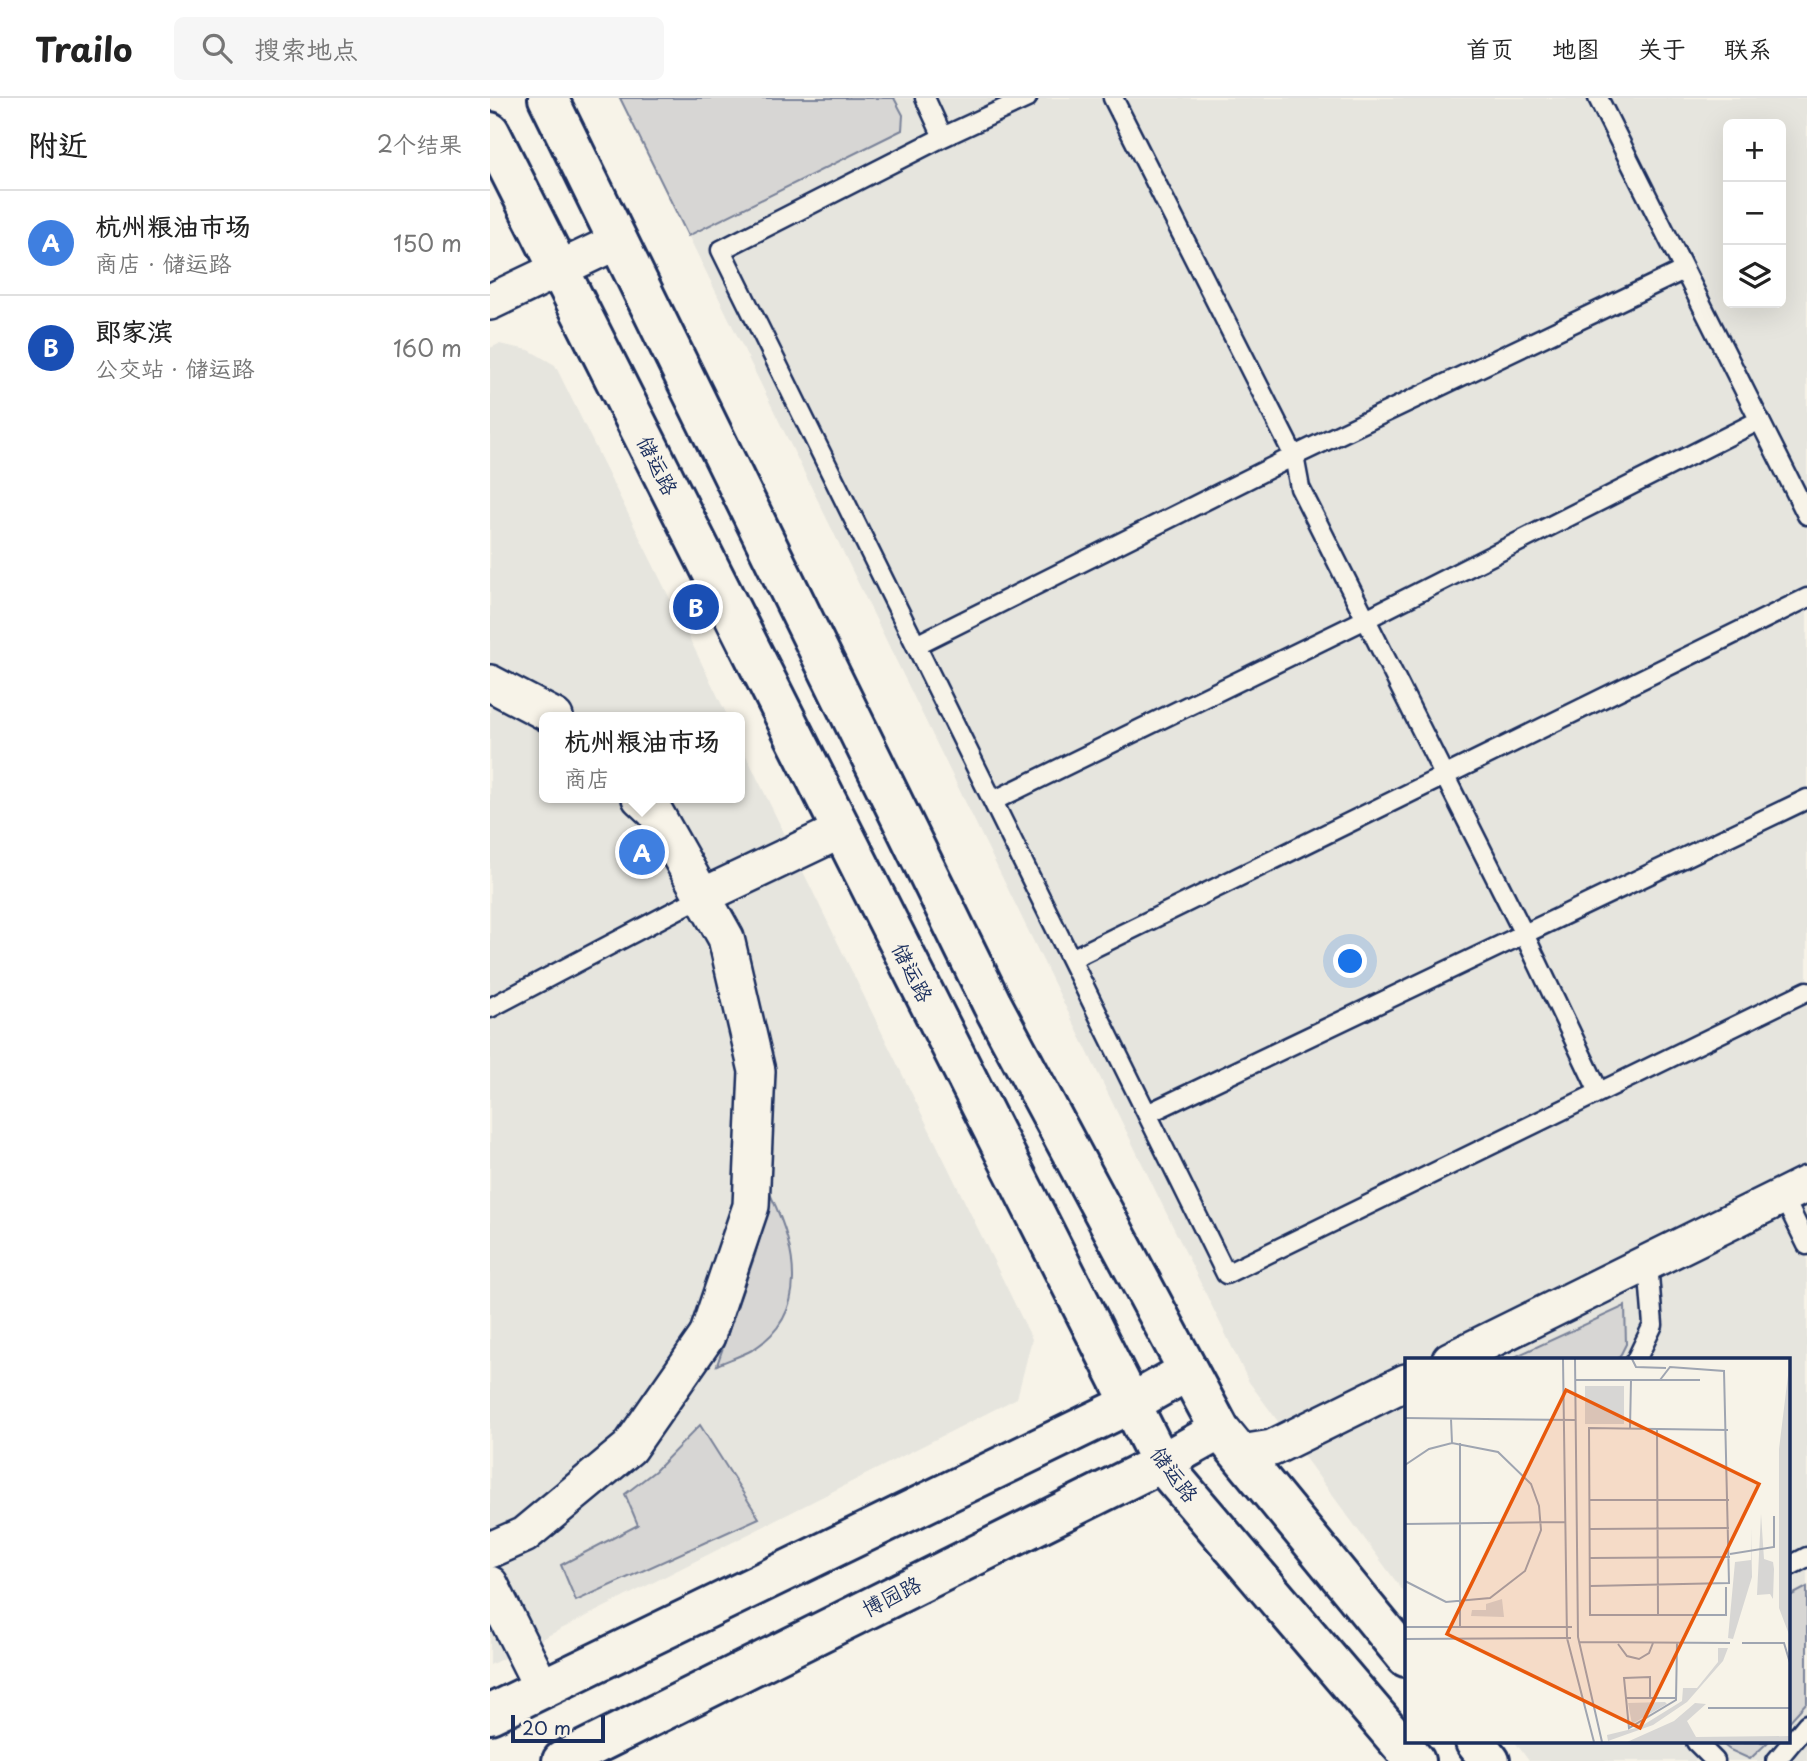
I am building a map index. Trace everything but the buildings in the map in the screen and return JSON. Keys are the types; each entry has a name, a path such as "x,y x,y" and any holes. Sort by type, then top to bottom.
{"main road":[{"path":"548,98 992,1004 1188,1371 1230,1441 1405,1656"},
{"name":"储运路","path":"490,132 840,831 1161,1463 1415,1761"},
{"path":"490,1714 1130,1404 1188,1371"},
{"name":"博园路","path":"562,1761 1161,1463 1230,1441"},
{"path":"1477,1744 1490,1761"}],"street":[{"path":"490,302 618,241"},
{"path":"490,683 545,712"},
{"path":"490,1550 524,1535 629,1448 706,1335 751,1206 757,1071 726,938 655,812 645,803"},
{"path":"703,896 840,831"},
{"path":"1459,1358 1795,1190"},
{"path":"1230,1441 1272,1448 1405,1382"},
{"path":"490,1584 542,1688"}],"lane":[{"path":"925,98 943,137"},
{"path":"1027,98 943,137 721,250 1226,1274 1807,991"},
{"path":"1112,98 1293,456 1300,488 1524,934 1599,1092"},
{"path":"1598,98 1807,515"},
{"path":"916,645 1293,456 1684,270"},
{"path":"993,801 1366,620 1760,420"},
{"path":"1071,959 1807,598"},
{"path":"1147,1114 1807,799"},
{"path":"490,1009 703,896"},
{"path":"1795,1190 1807,1245"},
{"path":"1637,1358 1653,1325 1648,1263"},
{"path":"1790,1566 1807,1557"},
{"path":"1776,1761 1807,1724"},
{"path":"1698,1744 1715,1761"}],"shaded area":[{"path":"620,98 894,98 903,115 902,130 688,236"},
{"path":"621,98 1807,98 1807,1761 1529,1761 1516,1744 1790,1744 1790,1358 1405,1358 1405,1594 1249,1382"},
{"path":"499,344 529,350 555,365 726,712 539,712 539,803 745,803 745,753 1032,1339 1017,1398 490,1665 490,348"},
{"path":"771,1196 780,1216 792,1258 791,1299 783,1318 771,1335 752,1350 717,1365 755,1255"},
{"path":"1625,1306 1626,1344 1619,1358 1512,1358"},
{"path":"700,1425 759,1518 576,1601 561,1565 638,1525 625,1494 655,1471"},
{"path":"1807,1587 1807,1702 1790,1721 1790,1596"},
{"path":"1722,1744 1766,1744 1750,1759"}],"place":[{"name":"郎家滨","path":"696,607"},
{"name":"杭州粮油市场","path":"642,852"}]}
